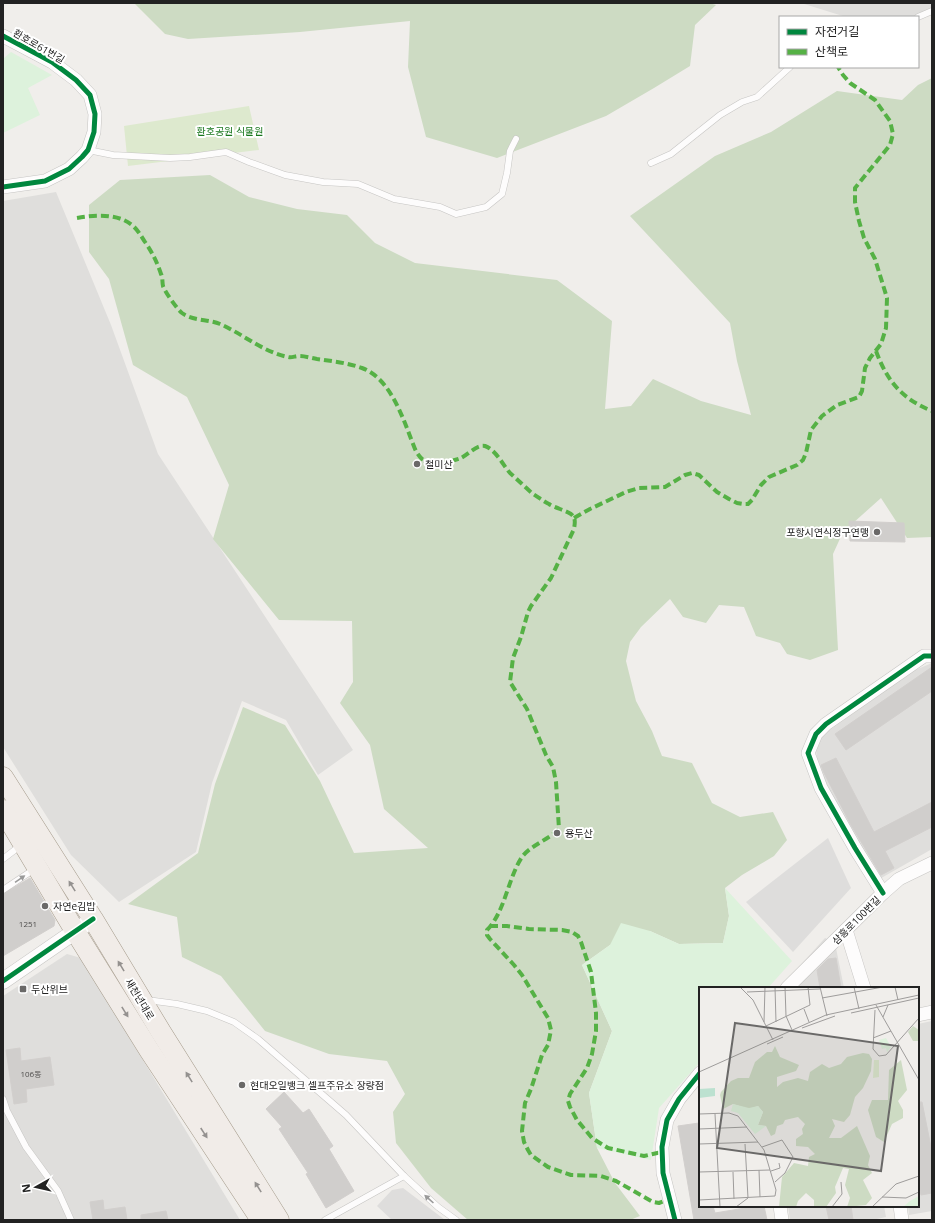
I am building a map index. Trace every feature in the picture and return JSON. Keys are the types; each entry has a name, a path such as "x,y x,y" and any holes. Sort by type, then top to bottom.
{"main road":[{"name":"새천년대로","path":"3,777 93,919 140,999 279,1220"},
{"name":"새천년대로","path":"3,810 75,931 149,1050 261,1220"}],"street":[{"name":"환호로61번길","path":"3,36 52,62 76,80 90,95 95,114 94,132 88,150 69,168 45,181 3,187"},
{"path":"883,893 855,848 821,788 808,753 816,734 826,724 924,656 932,656"},
{"name":"삼흥로100번길","path":"788,987 899,879 932,863"},
{"path":"3,981 93,919"},
{"path":"846,930 864,987"},
{"path":"919,1015 932,1012"},
{"path":"675,1220 663,1173 662,1147 667,1120 679,1099 699,1074"},
{"path":"780,1207 782,1220"},
{"path":"900,1207 902,1220"}],"lane":[{"path":"919,17 932,11"},
{"path":"650,163 671,154 720,115 742,102 757,97 789,68"},
{"path":"88,150 113,155 170,158 190,158 226,152 285,175 323,182 358,184 394,200 440,207 456,214 486,207 502,194 510,151 516,139"},
{"path":"3,859 16,849 21,841"},
{"path":"3,890 38,868"},
{"path":"140,999 178,1004 207,1011 234,1022 258,1039 346,1115 404,1176 438,1207 456,1220"},
{"path":"3,1099 6,1111 26,1147 58,1191 71,1220"},
{"path":"325,1220 404,1176"}],"shaded area":[{"path":"801,3 932,3 932,9 917,16 843,16"},
{"path":"56,192 111,325 158,454 353,750 318,775 286,720 242,701 212,783 196,852 119,902 71,855 3,747 3,201"},
{"path":"932,663 932,849 876,881 818,769 816,750 823,735 913,671"},
{"path":"828,838 851,888 793,952 746,902"},
{"path":"825,938 835,943 844,987 781,987"},
{"path":"67,954 81,958 240,1220 3,1220 3,996"},
{"path":"932,1021 932,1211 909,1215 908,1207 919,1207 919,1024"},
{"path":"403,1188 445,1220 392,1220 377,1206 392,1190"},
{"path":"788,1207 884,1207 886,1217 872,1220 790,1220"}],"green space":[{"path":"134,3 709,3 716,5 695,25 690,66 606,116 497,158 426,137 408,67 410,21 300,32 188,39 165,34"},
{"path":"11,52 52,75 28,88 40,115 3,133 3,59"},
{"path":"932,78 932,537 907,538 881,498 843,532 833,554 838,650 810,660 787,654 780,643 756,636 744,607 719,605 706,623 683,617 670,599 641,627 630,642 626,661 636,701 652,731 662,756 692,763 712,803 740,817 773,812 787,840 774,856 742,875 725,888 729,916 723,943 679,944 650,931 610,945 582,965 612,1031 589,1093 597,1148 615,1183 640,1216 630,1220 468,1220 431,1188 396,1143 393,1112 405,1094 387,1061 329,1054 265,1031 221,976 182,957 177,917 128,904 198,853 215,784 243,707 285,725 320,781 354,853 428,848 384,809 370,745 340,703 353,682 352,621 279,620 213,539 229,485 187,397 133,365 109,279 89,252 89,205 120,180 210,175 249,197 297,209 347,215 375,243 415,263 557,280 612,321 605,409 631,406 653,379 701,401 751,415 737,361 730,323 630,216 715,156 771,132 837,91 902,100 918,85"},
{"name":"환호공원 식물원","path":"249,106 259,150 128,166 124,126"},
{"path":"725,888 792,961 769,987 699,987 699,1063 659,1108 651,1160 597,1148 589,1093 612,1031 582,965 610,945 621,923 650,931 679,944 723,943 729,916"}],"building":[{"name":"포항시연식정구연맹","path":"849,521 904,523 905,542 850,541"},
{"path":"932,667 932,691 846,750 835,734"},
{"path":"836,758 874,832 932,802 932,827 885,851 894,868 881,875 851,825 824,773 821,765"},
{"path":"30,878 55,920 54,926 3,956 3,894"},
{"path":"836,958 841,987 820,987 817,970 828,959"},
{"path":"20,1048 21,1061 50,1057 54,1085 26,1089 27,1102 14,1104 6,1050"},
{"path":"284,1092 303,1113 309,1109 333,1146 329,1149 354,1191 326,1208 306,1174 308,1173 279,1129 282,1127 266,1109"},
{"path":"919,1102 922,1102 932,1152 932,1193 921,1195 919,1186"},
{"path":"699,1123 699,1207 713,1207 715,1213 751,1207 764,1207 767,1220 694,1220 678,1126"},
{"path":"103,1200 104,1210 125,1207 127,1220 93,1220 90,1202"},
{"path":"826,1207 851,1207 853,1220 829,1220"},
{"path":"166,1211 168,1220 141,1220 141,1215"}],"marked path":[{"path":"574,518 626,492 639,488 665,487 685,475 692,473 699,475 717,492 729,499 737,503 748,504 761,485 769,477 797,465 803,460 811,430 822,416 837,405 859,397 862,391 865,368 870,358 881,344 886,328 887,298 875,259 864,238 859,221 855,202 855,188 890,145 893,134 890,121 875,100 850,83 839,68"},
{"path":"77,218 106,216 120,218 132,225 139,233 154,257 162,276 163,286 166,292 177,308 186,316 220,324 279,355 289,357 304,356 346,363 362,368 372,374 389,391 396,402 415,449 422,459 431,462 452,461 461,458 479,446 485,446 493,451 510,473 533,494 574,517 574,529 551,578 528,612 513,658 510,682 527,709 546,755 553,767 556,782 559,829 530,849 522,857 517,865 498,914 487,930 487,935 522,975 548,1018 551,1030 548,1045 542,1055 525,1103 522,1131 524,1142 531,1155 548,1167 571,1175 601,1176 616,1181 653,1202 659,1203 670,1199"},
{"path":"876,351 885,371 897,388 912,401 932,411"},
{"path":"490,926 562,930 572,932 578,936 591,972 596,1013 596,1031 592,1054 587,1068 570,1094 568,1101 570,1107 577,1120 592,1138 608,1148 644,1156 662,1152"}],"cycle path":[{"path":"3,36 52,62 76,80 90,95 95,114 94,132 88,150 69,169 45,181 3,187"},
{"path":"883,893 855,848 821,788 808,753 816,734 826,724 924,656 932,656"},
{"path":"3,981 93,919"},
{"path":"675,1220 663,1173 662,1147 667,1120 679,1099 699,1074"}],"place":[{"name":"철미산","path":"417,464"},
{"name":"포항시연식정구연맹","path":"877,532"},
{"name":"용두산","path":"557,833"},
{"name":"자연e김밥","path":"45,906"},
{"name":"두산위브","path":"23,989"},
{"name":"현대오일뱅크 셀프주유소 장량점","path":"242,1085"}]}
